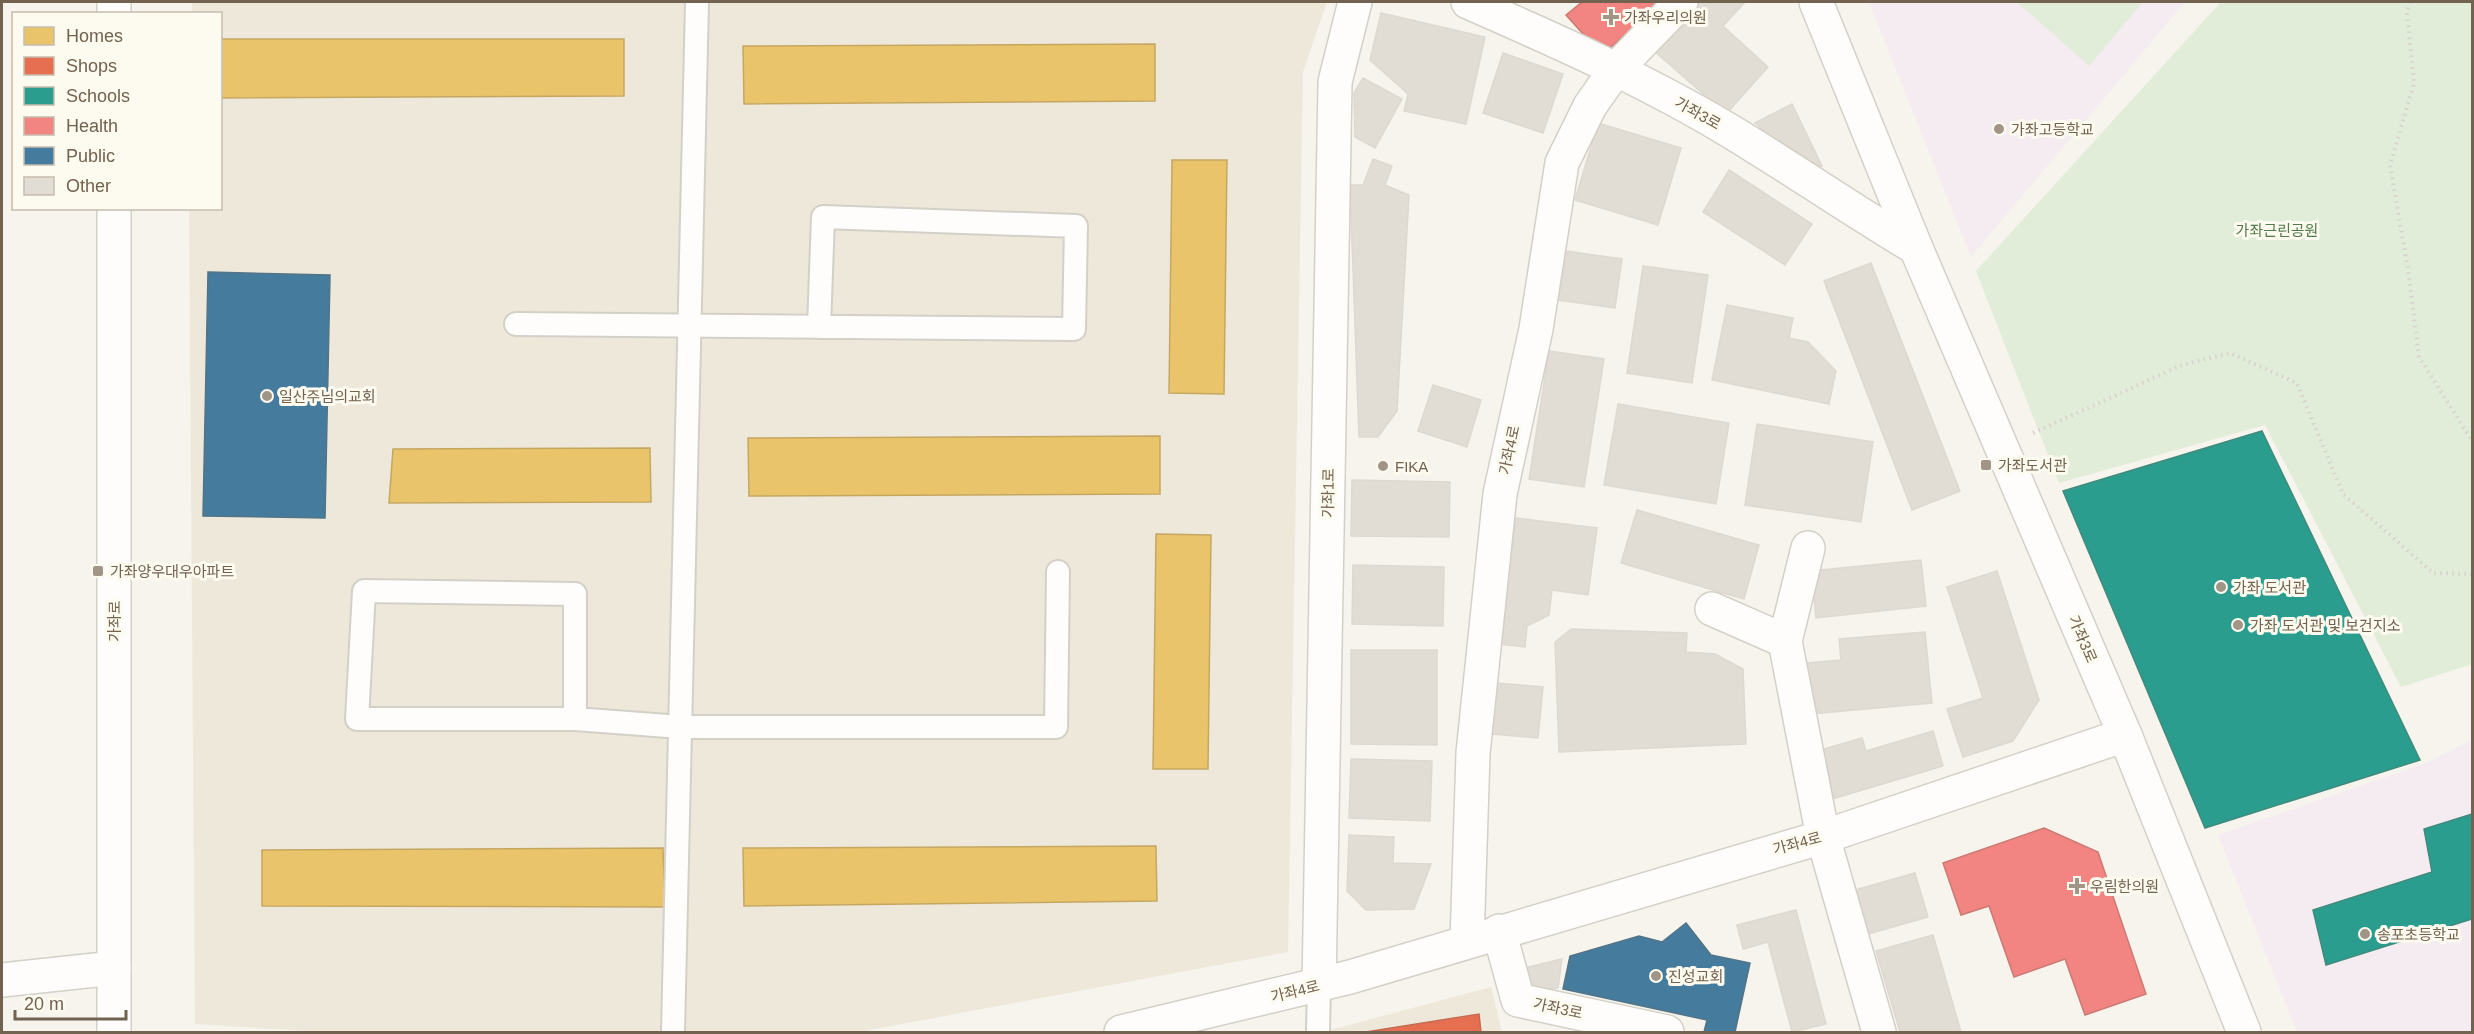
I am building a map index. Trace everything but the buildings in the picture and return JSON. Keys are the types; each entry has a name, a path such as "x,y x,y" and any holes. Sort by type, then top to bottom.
{"street":[{"name":"가좌1로","path":"1319,986 1335,82 1355,2"},
{"name":"가좌3로","path":"1468,2 1616,69 1730,131 1848,208 1916,248"},
{"name":"가좌4로","path":"1467,942 1473,753 1500,495 1536,329 1562,163 1590,106 1616,69 1681,2"},
{"name":"가좌3로","path":"1816,2 1916,248 2125,735 2244,1032"},
{"name":"가좌로","path":"114,210 114,1032"},
{"path":"1809,548 1785,641 1823,837 1879,1032"},
{"path":"1712,609 1785,641"},
{"name":"가좌4로","path":"1121,1032 1319,986 1823,837 2125,735"},
{"name":"가좌3로","path":"1499,931 1518,1000 1667,1032"},
{"path":"2,980 114,968"}],"lane":[{"path":"673,1032 698,2"},
{"path":"516,324 690,326 1074,329 1076,226 823,217 819,327"},
{"path":"575,719 575,594 364,591 357,719 575,719 681,727 1056,727 1058,572"},
{"path":"1318,1032 1319,986"}],"path":[{"path":"2410,2 2407,12 2414,83 2390,165 2408,269 2419,357 2472,441"},
{"path":"2027,435 2182,366 2230,353 2297,383 2343,495 2433,573 2472,574"}],"shaded area":[{"path":"192,2 1327,2 1303,72 1288,952 859,1032 325,1032 195,1024 189,210 222,210 222,12 192,12"},
{"name":"가좌고등학교","path":"1869,2 2185,2 1971,257"},
{"name":"송포초등학교","path":"2472,740 2472,1032 2297,1032 2218,835 2429,762"},
{"path":"1491,987 1502,1032 1323,1032"}],"green space":[{"path":"2017,2 2143,2 2089,66"},
{"name":"가좌근린공원","path":"2221,2 2472,2 2472,664 2401,687 2265,425 2059,483 1976,271"}],"place":[{"name":"가좌우리의원","path":"1611,17"},
{"name":"가좌고등학교","path":"1999,129"},
{"name":"일산주님의교회","path":"267,396"},
{"name":"가좌도서관","path":"1986,465"},
{"name":"FIKA","path":"1383,466"},
{"name":"가좌양우대우아파트","path":"98,571"},
{"name":"가좌 도서관","path":"2221,587"},
{"name":"가좌 도서관 및 보건지소","path":"2238,625"},
{"name":"우림한의원","path":"2077,886"},
{"name":"송포초등학교","path":"2365,934"},
{"name":"진성교회","path":"1656,976"}]}
